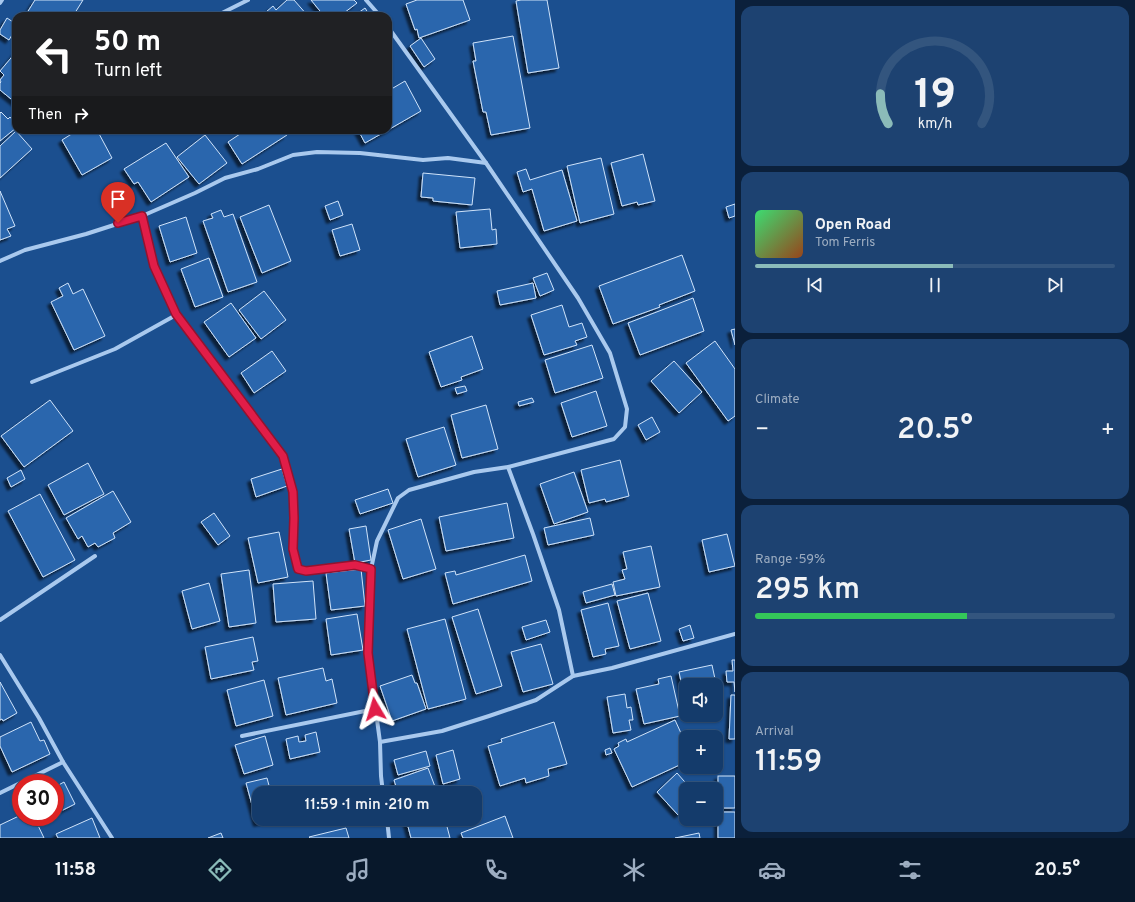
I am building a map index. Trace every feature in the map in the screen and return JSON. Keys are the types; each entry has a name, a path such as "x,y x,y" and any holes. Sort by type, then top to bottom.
{"street":[{"path":"224,12 248,0"},
{"path":"366,0 376,12"},
{"path":"383,786 380,742 368,653 371,569 377,541 398,498 409,490 474,472 508,467 614,439 625,428 627,409 610,353 582,305 486,163 392,33"},
{"path":"0,261 25,250 86,234 142,216 225,178 293,155 317,152 360,153 423,160 448,158 486,163"},
{"path":"142,216 154,266 176,314 283,456 293,492 293,549 298,569 306,571 355,565 371,569"},
{"path":"32,382 115,349 176,314"},
{"path":"508,467 534,534 559,610 573,676"},
{"path":"0,620 94,556"},
{"path":"380,742 442,731 536,700 573,676 612,668 735,634"},
{"path":"0,655 64,762 112,838"},
{"path":"242,736 375,709"},
{"path":"0,793 64,762"},
{"path":"388,826 389,838"}],"building":[{"path":"35,0 83,0 76,12 28,12"},
{"path":"287,0 294,0 304,12 266,12 273,6 276,10"},
{"path":"311,0 354,0 357,3 345,12 321,12"},
{"path":"417,0 463,0 470,20 419,38 417,29 415,30 406,4"},
{"path":"547,0 559,68 528,73 516,1"},
{"path":"365,8 368,12 360,12"},
{"path":"7,18 12,21 12,35 9,40 0,34 0,30"},
{"path":"513,36 530,128 491,135 486,112 483,112 473,61 476,61 473,43"},
{"path":"421,38 435,59 424,67 410,46"},
{"path":"12,57 12,100 0,90 0,80 4,75 0,71"},
{"path":"405,81 421,111 392,128 392,89"},
{"path":"1,112 8,119 10,117 12,119 12,131 0,141"},
{"path":"13,134 19,134 32,149 0,178 0,146"},
{"path":"72,134 99,134 112,158 82,175 62,140"},
{"path":"240,134 287,135 242,164 228,142"},
{"path":"360,134 381,134 365,143"},
{"path":"205,135 227,163 199,184 177,157"},
{"path":"166,143 189,177 151,202 138,182 134,184 124,169"},
{"path":"643,154 655,201 638,205 637,202 622,206 611,163"},
{"path":"601,158 614,214 580,223 567,166"},
{"path":"526,169 530,180 562,170 577,221 544,231 532,189 523,192 517,172"},
{"path":"423,173 475,178 472,205 433,201 433,198 421,197"},
{"path":"0,191 15,226 7,229 11,236 0,240"},
{"path":"338,201 343,215 330,220 325,206"},
{"path":"735,204 735,216 729,218 726,207"},
{"path":"269,205 291,261 262,273 240,217"},
{"path":"490,209 492,230 496,229 497,244 460,248 456,212"},
{"path":"221,210 224,217 233,214 257,282 228,292 203,221 213,218 211,214"},
{"path":"186,217 197,253 170,262 159,226"},
{"path":"352,224 360,250 340,256 332,230"},
{"path":"682,255 695,291 659,305 660,307 613,324 599,286"},
{"path":"209,258 223,297 195,307 181,269"},
{"path":"547,273 554,290 540,296 533,278"},
{"path":"68,283 73,294 83,289 105,336 74,350 51,302 63,296 59,288"},
{"path":"533,283 536,298 500,305 497,291"},
{"path":"264,291 286,320 261,339 239,310"},
{"path":"693,298 704,331 640,355 628,323"},
{"path":"231,303 256,338 229,357 204,322"},
{"path":"562,305 569,327 582,323 587,337 575,341 577,345 544,355 531,315"},
{"path":"735,329 735,345 731,330"},
{"path":"472,336 483,369 461,377 462,380 441,387 429,352"},
{"path":"715,341 735,369 735,416 728,421 686,363"},
{"path":"592,345 603,378 555,393 545,360"},
{"path":"272,351 286,371 254,393 241,373"},
{"path":"674,361 702,392 679,413 651,381"},
{"path":"465,386 467,391 457,394 455,388"},
{"path":"596,391 607,426 572,437 561,403"},
{"path":"532,398 534,402 519,406 518,402"},
{"path":"50,400 73,431 24,467 1,436"},
{"path":"486,405 498,449 462,458 451,415"},
{"path":"652,417 660,432 646,440 638,425"},
{"path":"444,427 456,465 418,477 406,439"},
{"path":"620,460 629,496 606,502 605,499 589,503 581,470"},
{"path":"88,463 104,494 64,515 48,485"},
{"path":"282,469 287,486 256,497 251,479"},
{"path":"21,470 25,479 11,487 7,478"},
{"path":"574,472 588,512 554,524 540,484"},
{"path":"388,489 393,503 360,514 355,500"},
{"path":"113,491 131,522 113,533 115,538 98,547 95,543 88,547 82,536 78,539 66,518"},
{"path":"40,494 75,560 43,577 8,511"},
{"path":"507,503 514,538 446,551 439,517"},
{"path":"214,513 230,536 218,545 201,522"},
{"path":"590,518 594,535 548,545 544,528"},
{"path":"421,519 436,569 403,579 388,530"},
{"path":"366,526 371,560 355,563 349,529"},
{"path":"279,532 288,577 258,583 248,538"},
{"path":"727,534 735,566 709,572 702,540"},
{"path":"651,546 660,587 616,596 613,582 625,579 622,570 627,569 623,552"},
{"path":"525,555 532,581 453,604 445,573 455,571 456,575"},
{"path":"361,569 365,606 331,610 326,573"},
{"path":"249,570 256,623 229,627 221,574"},
{"path":"313,581 316,619 276,622 273,584"},
{"path":"209,583 220,621 192,629 182,591"},
{"path":"612,584 615,595 586,603 583,592"},
{"path":"648,593 661,641 630,649 617,601"},
{"path":"608,603 619,646 605,649 606,654 593,657 581,610"},
{"path":"478,609 502,686 476,694 452,617"},
{"path":"357,614 363,650 331,655 326,619"},
{"path":"445,619 466,699 428,709 407,629"},
{"path":"546,620 550,632 526,640 522,627"},
{"path":"690,625 694,638 683,641 679,629"},
{"path":"253,637 258,661 252,662 254,670 211,679 205,647"},
{"path":"541,644 553,684 523,692 511,652"},
{"path":"732,660 735,660 735,692 734,682 727,682 726,671 733,671"},
{"path":"712,665 715,678 680,678 679,672"},
{"path":"323,668 326,681 332,679 337,703 286,715 278,678"},
{"path":"412,675 415,683 417,683 426,709 392,721 380,686"},
{"path":"671,676 679,716 644,724 636,689 659,684 658,679"},
{"path":"264,680 273,716 236,726 227,690"},
{"path":"0,682 17,713 3,721 2,719 0,720"},
{"path":"625,694 627,708 631,707 633,720 629,720 631,730 613,733 607,697"},
{"path":"731,695 735,695 735,739 729,739"},
{"path":"675,720 680,730 679,765 632,787 614,749 619,746 618,743 626,739 627,742"},
{"path":"31,722 40,741 44,740 50,754 12,772 0,746 0,737"},
{"path":"554,722 567,764 548,769 549,776 526,783 525,778 500,786 488,746 502,742 501,739"},
{"path":"316,732 320,752 290,759 286,739 298,736 299,742 306,741 305,735"},
{"path":"265,736 273,765 244,774 235,745"},
{"path":"610,748 612,753 606,755 605,750"},
{"path":"453,750 460,779 443,784 436,755"},
{"path":"426,751 430,766 398,775 394,760"},
{"path":"428,768 435,786 396,786 394,780"},
{"path":"677,773 685,782 679,782 679,814 678,815 657,792"},
{"path":"718,776 735,776 735,808 723,808 723,782 718,782"},
{"path":"267,778 269,786 252,786 252,805 246,783"},
{"path":"64,782 75,804 64,810"},
{"path":"723,812 735,812 735,838 718,838 718,826 723,826"},
{"path":"505,816 513,838 463,838 461,833"},
{"path":"92,818 100,838 58,838 56,834"},
{"path":"12,819 12,826 38,826 44,838 0,838 0,825"},
{"path":"408,826 447,826 450,838 411,838"},
{"path":"346,828 349,838 309,837"},
{"path":"221,833 223,838 208,838"},
{"path":"699,833 700,838 675,838"}],"route":[{"path":"118,223 142,216 154,266 176,314 283,456 290,476 293,492 293,549 298,569 306,571 355,565 371,569 368,653 375,709"}]}
